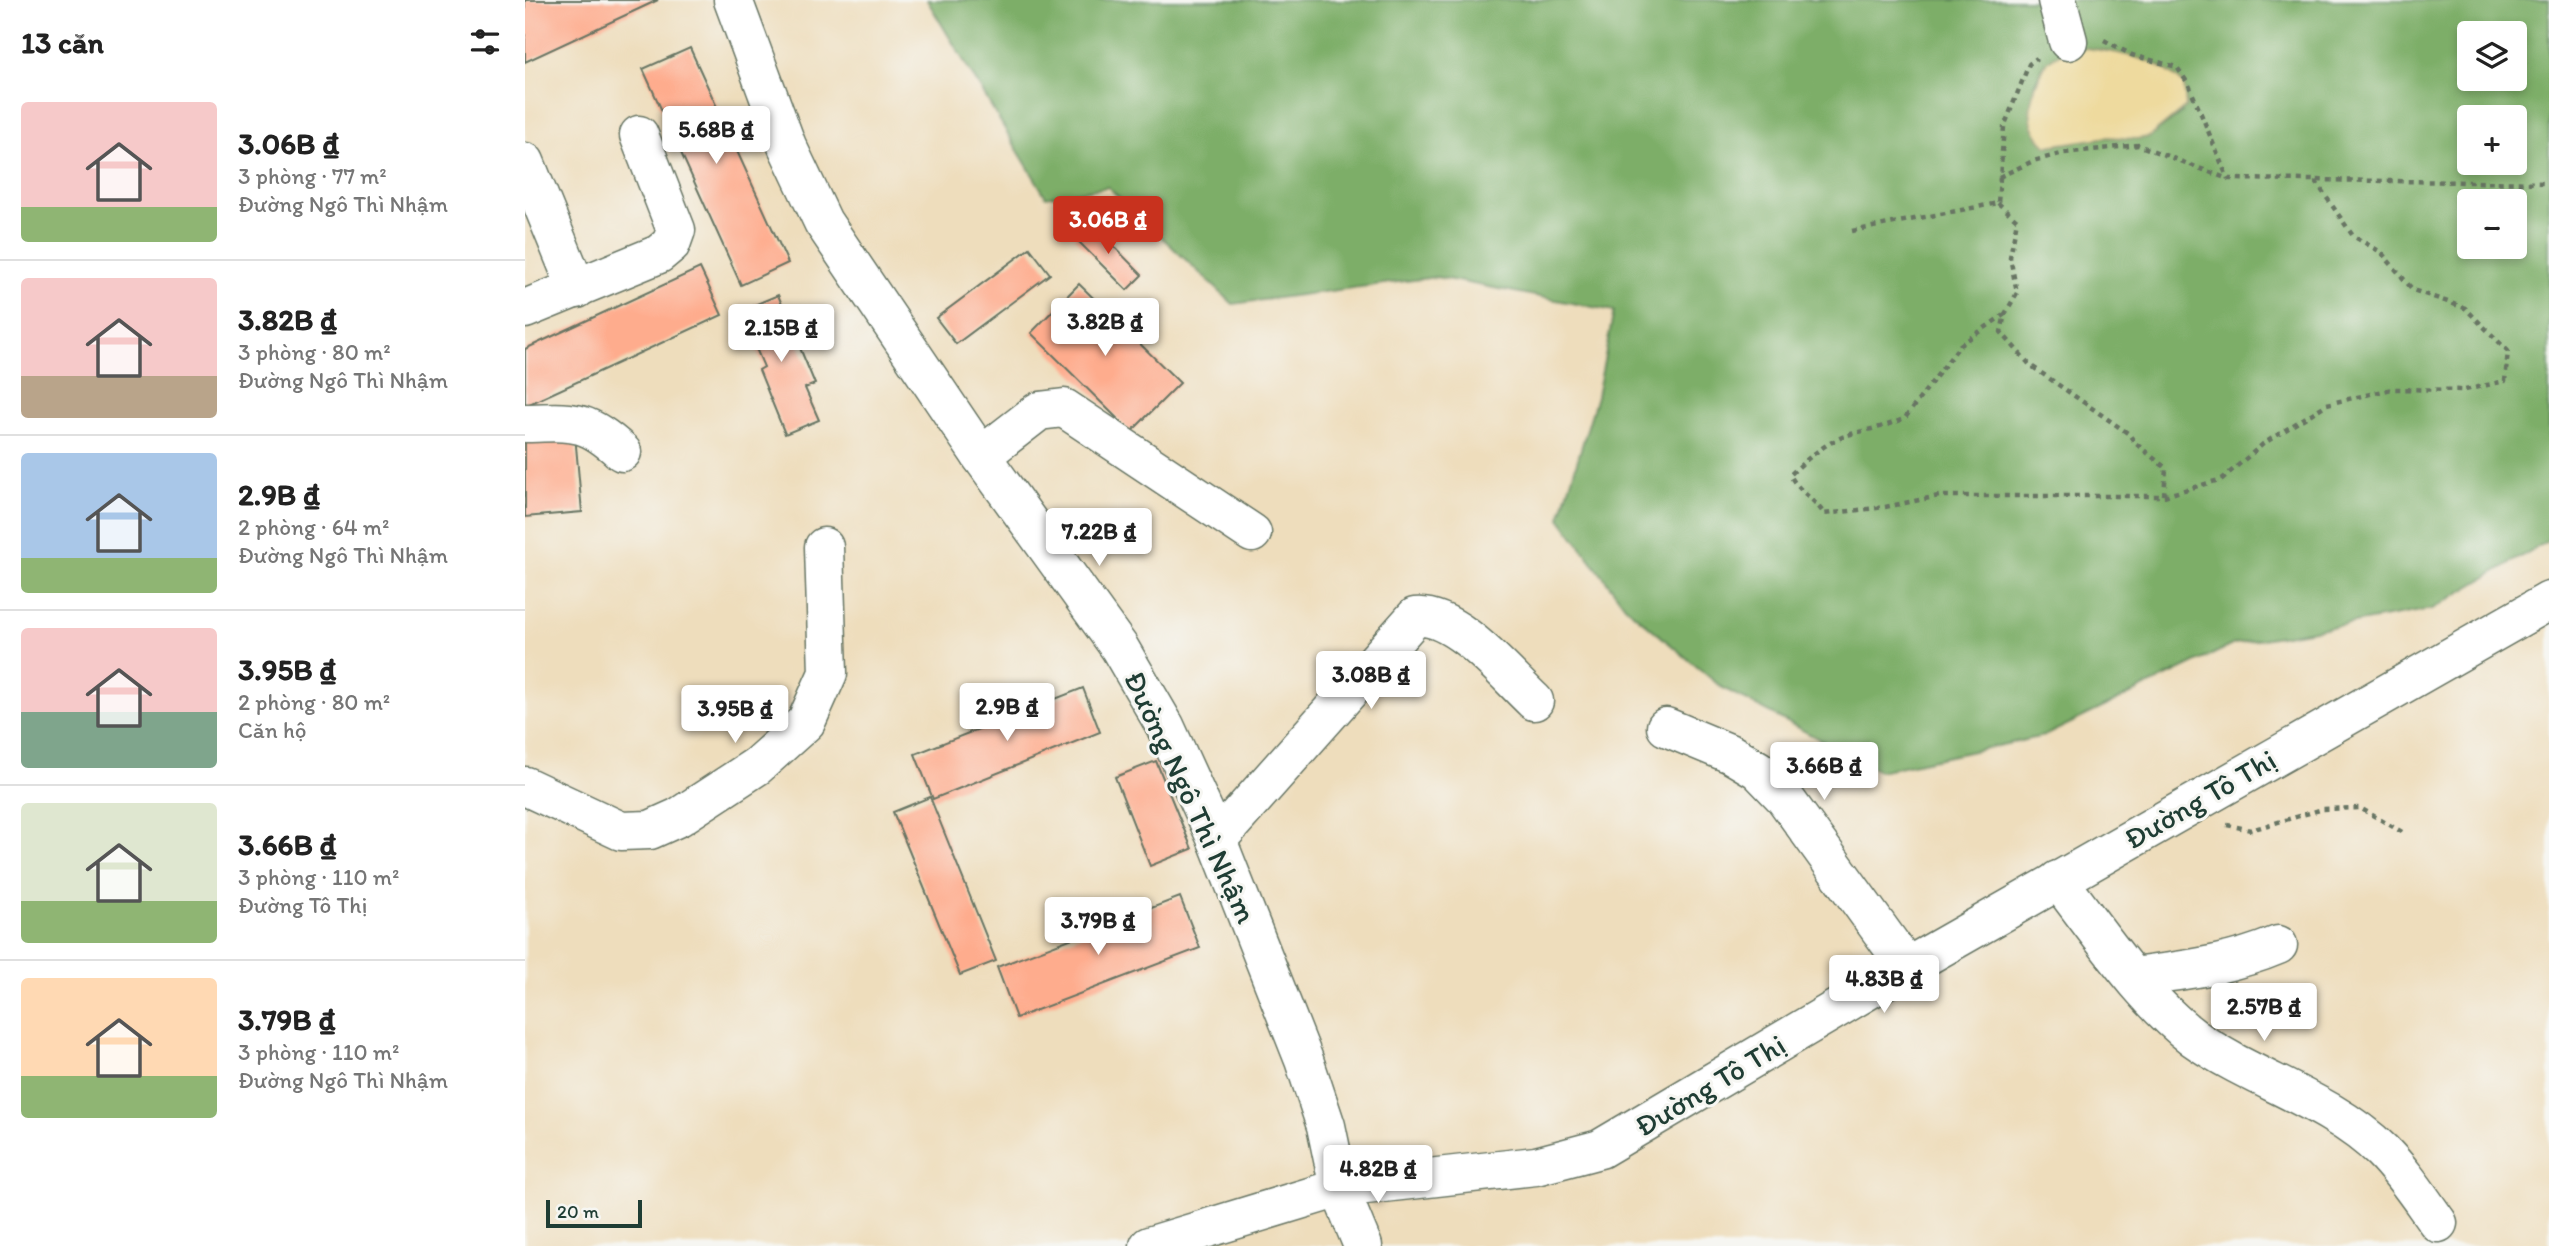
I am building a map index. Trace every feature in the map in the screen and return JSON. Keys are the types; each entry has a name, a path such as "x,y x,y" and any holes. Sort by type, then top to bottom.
{"street":[{"name":"Đường Ngô Thì Nhậm","path":"733,0 787,146 823,222 981,456 1119,647 1165,726 1217,840 1304,1060 1326,1126 1339,1188 1363,1246"},
{"path":"2057,0 2068,41"},
{"path":"525,309 659,254 671,244 676,230 639,135"},
{"path":"525,162 577,289"},
{"path":"981,456 1039,411 1064,408 1252,533"},
{"path":"525,423 569,422 598,430 622,452"},
{"path":"525,786 621,831 650,830 679,817 757,766 806,722 828,673 824,547"},
{"name":"Đường Tô Thị","path":"1149,1246 1339,1188 1536,1166 1600,1149 1907,967 2549,601"},
{"path":"1217,840 1415,617 1430,615 1453,627 1534,701"},
{"path":"1667,727 1731,754 1758,770 1784,797 1907,967"},
{"path":"2058,880 2135,977 2194,1038 2337,1119 2380,1150 2410,1182 2438,1223"},
{"path":"2135,977 2207,968 2247,958 2278,945"}],"path":[{"path":"2164,496 2166,468 2135,443 2129,434 2030,365 2001,332 2005,314 2017,293 2010,257 2017,220 1999,203 2004,127 2029,64 2060,41 2104,40 2133,55 2177,67 2189,85 2228,179"},
{"path":"1999,177 2033,161 2064,153 2138,145 2228,179 2549,183"},
{"path":"2005,314 1960,345 1905,418 1892,425 1848,435 1813,453 1790,475 1798,490 1817,502 1824,514 1885,508 1939,496 2164,496 2222,479 2263,444 2327,404 2392,389 2465,390 2505,381 2508,352 2465,309 2413,290 2381,252 2353,236 2314,179"},
{"path":"1852,231 1999,203"},
{"path":"2190,804 2220,823 2251,830 2323,809 2360,808 2402,832"}],"green space":[{"path":"927,0 2549,0 2549,540 2432,609 2234,644 2044,736 1879,771 1721,687 1625,606 1560,518 1597,396 1614,311 1436,277 1233,304 1108,187 1046,197","holes":["2085,48 2110,51 2163,67 2182,113 2149,137 2108,137 2047,146 2034,85 2045,63"]}],"sand":[{"path":"2085,48 2138,58 2163,69 2184,85 2186,107 2149,137 2108,137 2047,146 2035,130 2030,112 2036,84 2050,59 2064,52"}],"building":[{"path":"525,0 658,0 525,62"},
{"path":"690,48 788,263 741,285 643,69"},
{"path":"1089,221 1142,275 1127,290 1074,237"},
{"path":"1030,248 1050,274 956,344 936,318"},
{"path":"700,268 722,315 525,406 525,349"},
{"path":"1079,284 1180,383 1131,432 1031,333"},
{"path":"778,295 815,384 805,388 819,420 785,434 759,370 764,367 740,311"},
{"path":"574,424 582,512 525,517 525,429"},
{"path":"1083,688 1100,732 933,799 915,754"},
{"path":"1156,761 1192,849 1150,866 1115,777"},
{"path":"930,797 996,961 960,975 893,812"},
{"path":"1180,897 1200,948 1016,1018 997,967"}]}
